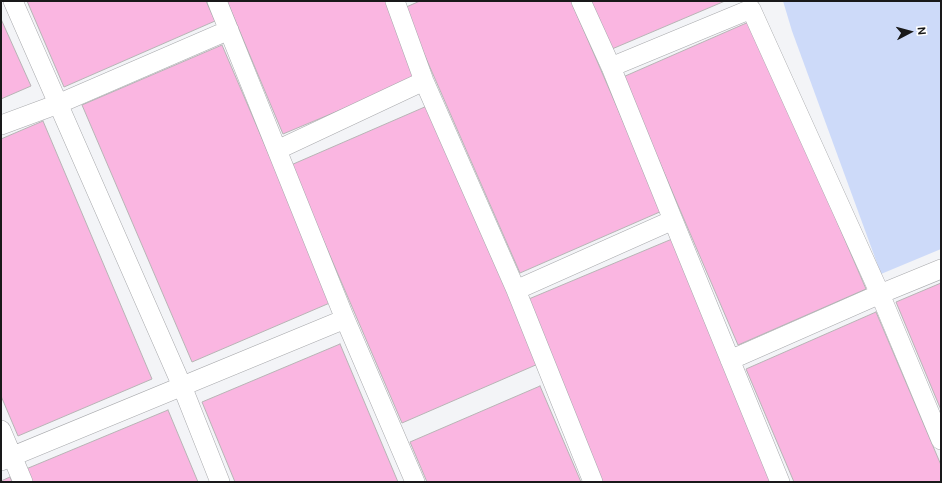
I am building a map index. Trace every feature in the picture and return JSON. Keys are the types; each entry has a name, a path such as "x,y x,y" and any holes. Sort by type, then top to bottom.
{"lane":[{"path":"13,1 182,386 220,482"},
{"path":"217,1 345,319 415,482"},
{"path":"395,1 424,81 516,290 593,482"},
{"path":"581,1 611,67 780,482"},
{"path":"611,67 750,5 880,294 941,440"},
{"path":"1,125 58,104 229,30"},
{"path":"278,150 424,81"},
{"path":"516,290 673,220"},
{"path":"730,360 880,294 941,269"},
{"path":"7,459 345,319"},
{"path":"1,430 7,459 23,482"}],"shaded area":[{"path":"783,1 941,1 941,249 881,274 792,31"}],"building":[{"path":"27,1 206,1 215,21 64,87"},
{"path":"227,1 387,1 419,77 283,134"},
{"path":"420,1 571,1 662,211 520,273 404,8"},
{"path":"590,1 725,1 612,49"},
{"path":"1,19 31,86 1,99"},
{"path":"751,21 866,289 738,345 623,77"},
{"path":"222,45 332,302 192,362 82,105"},
{"path":"427,106 538,364 402,423 291,165"},
{"path":"43,121 152,379 18,436 1,396 1,139"},
{"path":"672,239 774,482 600,482 524,301"},
{"path":"941,283 941,410 896,302"},
{"path":"876,312 941,465 941,482 794,482 746,369"},
{"path":"340,344 398,482 235,482 202,402"},
{"path":"540,386 581,482 427,482 410,442"},
{"path":"168,410 198,482 31,482 26,469"},
{"path":"10,477 12,482 1,482 1,481"}]}
